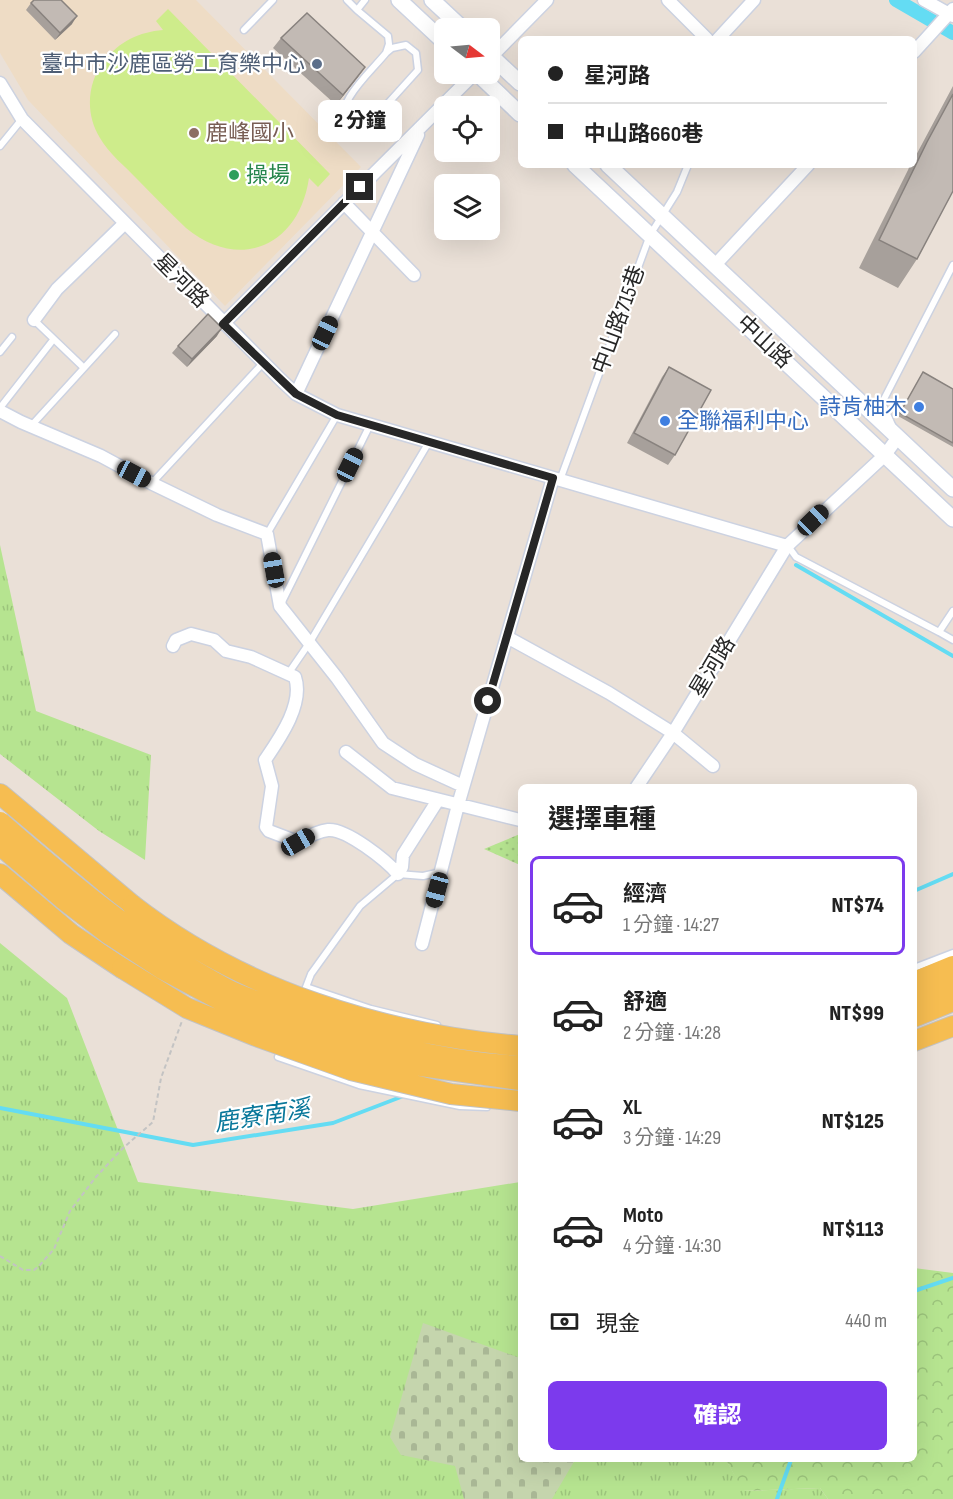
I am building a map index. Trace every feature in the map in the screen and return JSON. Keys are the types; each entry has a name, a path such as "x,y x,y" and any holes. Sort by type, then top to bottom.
{"main road":[{"path":"0,794 132,905 161,927 226,966 318,1005 410,1030 518,1046"},
{"path":"0,822 72,885 118,920 228,990 312,1023 387,1045 444,1056 518,1066"},
{"path":"0,845 110,935 162,969 239,1010 386,1061 518,1080"},
{"path":"0,874 71,934 188,1008 256,1036 351,1070 451,1094 518,1101"},
{"path":"917,981 953,966"},
{"path":"917,998 953,985"},
{"path":"917,1016 953,1001"},
{"path":"917,1040 953,1026"}],"street":[{"path":"399,0 434,33"},
{"path":"432,0 451,18"},
{"path":"500,46 547,0"},
{"path":"668,0 704,36"},
{"path":"721,36 754,0"},
{"path":"917,49 952,13 924,0"},
{"path":"500,65 518,81"},
{"name":"星河路","path":"0,83 22,119 223,324 296,394 337,415 787,546"},
{"path":"223,324 466,84"},
{"path":"487,84 518,112"},
{"path":"296,394 423,125"},
{"name":"中山路","path":"578,168 953,519"},
{"name":"中山路","path":"611,168 953,489"},
{"path":"715,265 805,168"},
{"path":"344,203 414,275"},
{"path":"34,320 57,289 124,224"},
{"path":"0,409 31,426 101,456 217,515 267,534 280,606 310,642 383,743 415,764 463,786"},
{"name":"星河路","path":"639,784 787,546 885,455 898,437"},
{"path":"422,944 463,786 556,479"},
{"path":"172,646 176,640 191,634 213,640 226,651 250,657 295,677 298,688 287,729 265,760 272,786 266,827 269,831 298,842 330,830 347,835 390,865 398,874 404,855 438,800"},
{"path":"507,637 609,693 673,732 713,766"},
{"path":"346,752 392,788 518,820"}],"lane":[{"path":"244,30 273,0"},
{"path":"347,0 388,36 389,44 386,53 346,101 339,118 341,131 347,135 353,137 363,132 418,70 416,53 406,45 398,46 386,53"},
{"path":"357,10 365,0"},
{"path":"0,146 22,119"},
{"name":"中山路715巷","path":"556,479 650,236 677,192 687,168"},
{"path":"898,437 882,403 953,264"},
{"path":"34,320 84,368"},
{"path":"31,426 115,334"},
{"path":"0,352 12,337"},
{"path":"0,409 53,340"},
{"path":"151,483 264,362"},
{"path":"267,534 337,415"},
{"path":"280,606 370,425"},
{"path":"295,677 290,671 310,642 429,442"},
{"path":"787,546 796,557 953,640"},
{"path":"939,632 953,611"},
{"path":"442,872 423,876 398,874 360,906 311,974 278,1057 359,1086 460,1106 490,1107"},
{"path":"917,967 953,953"},
{"path":"306,987 371,1008 448,1028"},
{"path":"917,1045 953,1032"},
{"path":"490,1035 518,1039"}],"path":[{"path":"0,1256 22,1270 34,1270 47,1259 58,1242 70,1211 95,1178 123,1148 153,1122 161,1078 183,1017"}],"shaded area":[{"name":"鹿峰國小","path":"0,0 196,0 361,167 225,306 28,100 0,53"}],"green space":[{"path":"168,9 330,174 318,187 309,178 303,201 293,221 280,235 264,245 246,249 227,248 206,241 186,228 112,155 95,129 90,99 98,70 110,54 123,43 138,35 163,30 156,21"},
{"path":"0,545 36,711 151,755 145,860 99,831 0,754"},
{"path":"518,835 518,864 484,849"},
{"path":"0,943 67,998 138,1182 353,1209 518,1182 518,1462 727,1462 744,1491 820,1488 828,1499 0,1499"},
{"path":"917,1268 953,1273 953,1499 828,1499 820,1488 743,1491 727,1462 917,1462"},
{"path":"423,1323 518,1357 518,1462 574,1462 552,1499 464,1499 455,1466 401,1455 390,1437"}],"building":[{"path":"34,0 61,0 77,16 60,33 31,3"},
{"name":"臺中市沙鹿區勞工育樂中心","path":"307,13 365,67 343,95 281,38"},
{"path":"953,94 953,191 917,259 879,240 914,168 917,168 917,162"},
{"path":"208,314 222,328 192,359 178,346"},
{"name":"全聯福利中心","path":"669,367 711,390 675,455 634,433"},
{"path":"923,372 953,389 953,443 900,413"}],"waterway":[{"path":"896,0 953,33"},
{"path":"796,565 953,656"},
{"name":"鹿寮南溪","path":"917,890 953,874"},
{"name":"鹿寮南溪","path":"0,1108 193,1145 333,1123 406,1095"},
{"path":"917,1290 953,1278"},
{"path":"777,1499 790,1462"}],"place":[{"name":"臺中市沙鹿區勞工育樂中心","path":"317,64"},
{"name":"鹿峰國小","path":"194,133"},
{"name":"操場","path":"234,175"},
{"name":"詩肯柚木","path":"919,407"},
{"name":"全聯福利中心","path":"665,421"}],"route":[{"path":"360,187 223,324 296,394 337,415 553,478 488,701"}]}
